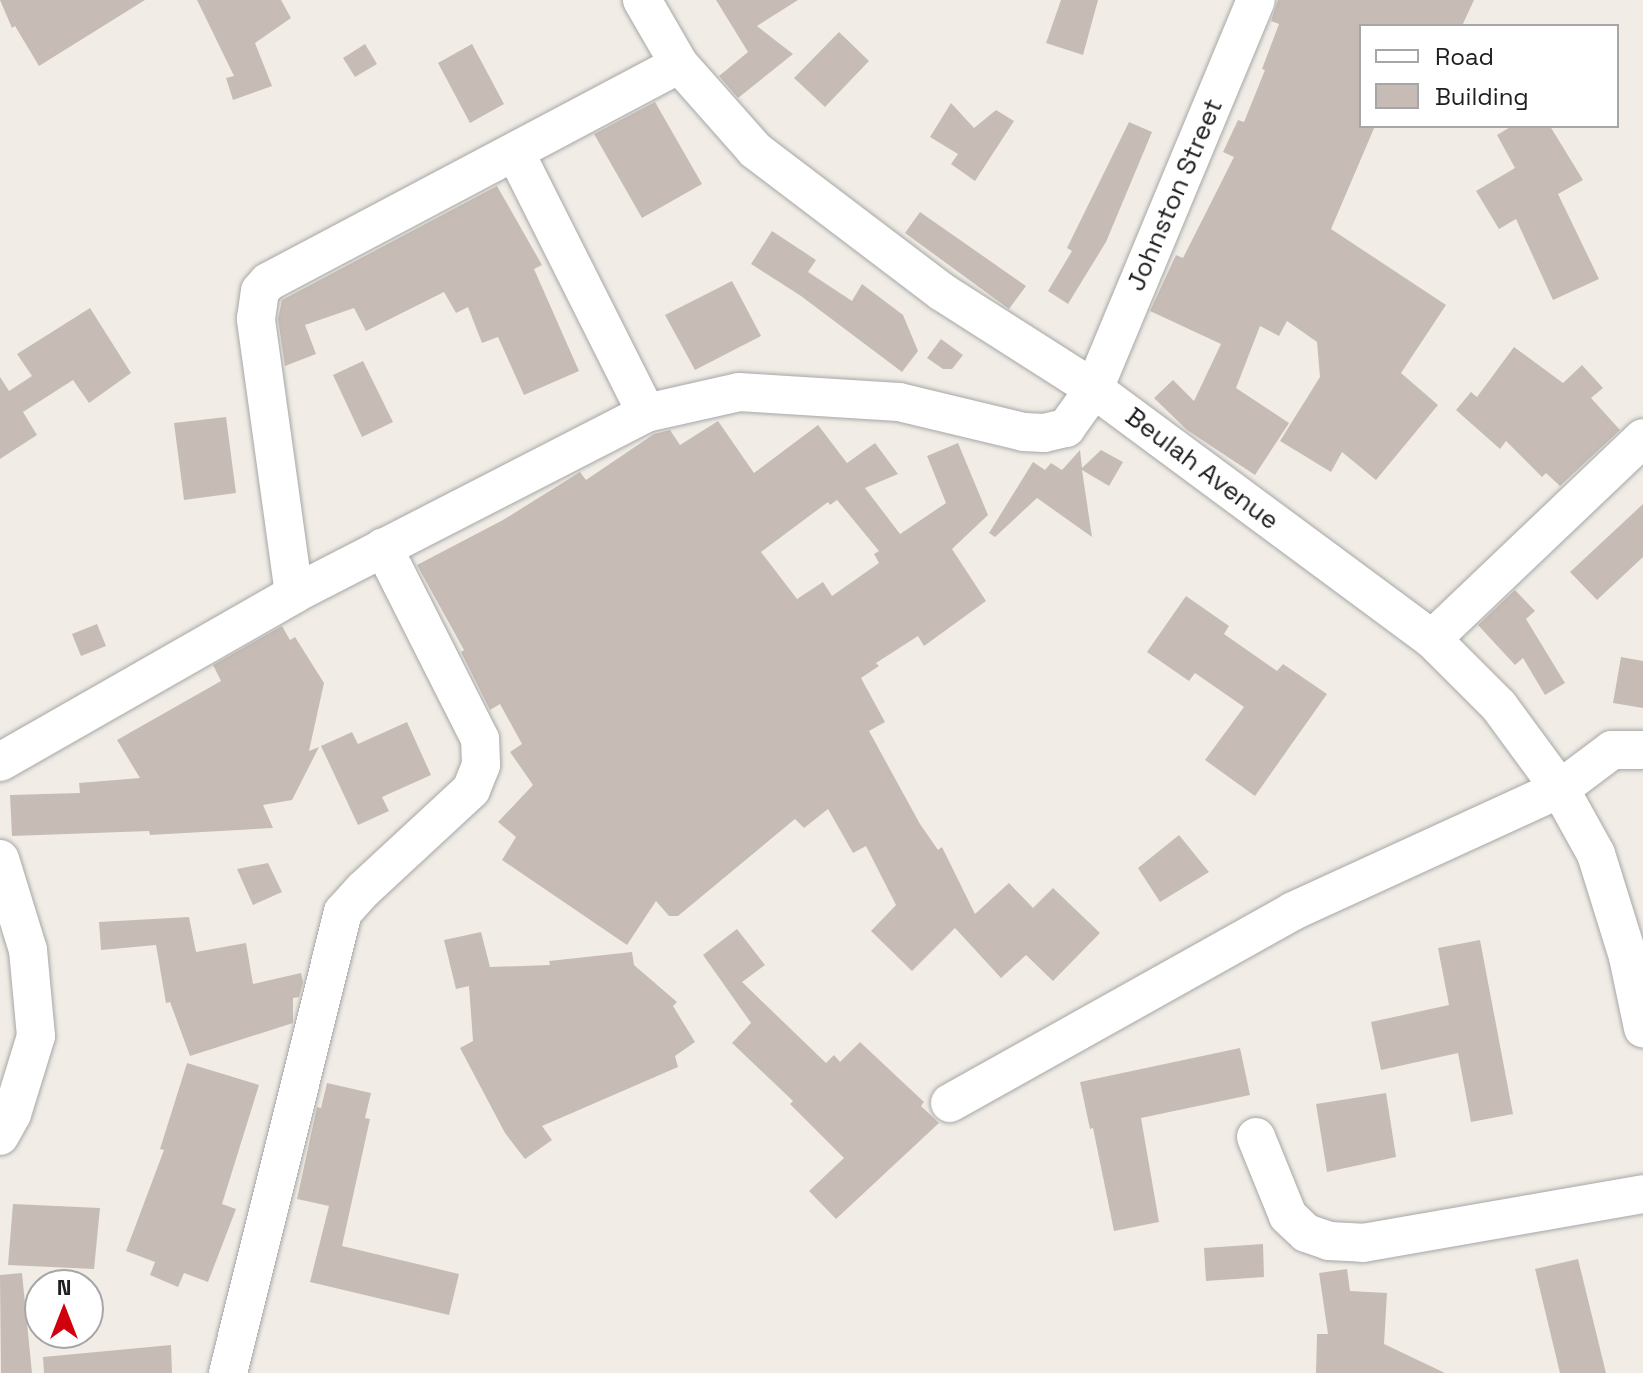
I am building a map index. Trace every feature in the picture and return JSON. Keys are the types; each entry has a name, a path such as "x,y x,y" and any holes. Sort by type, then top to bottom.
{"street":[{"name":"Beulah Avenue","path":"642,0 679,64 755,150 942,292 1094,389 1432,639 1499,706 1560,789 1596,854 1628,957 1643,1028"},
{"name":"Johnston Street","path":"0,762 294,594 646,413 739,392 899,402 1024,432 1044,433 1066,428 1094,389 1256,0"},
{"path":"294,594 256,319 260,291 268,282 679,64"},
{"path":"515,152 646,413"},
{"path":"1432,639 1643,438"},
{"path":"228,1373 343,912 471,790 481,765 480,739 383,547"},
{"path":"950,1103 1293,911 1560,789 1612,750 1643,750"},
{"path":"0,859 28,950 36,1036 12,1114 0,1136"},
{"path":"1256,1137 1288,1216 1306,1233 1329,1241 1363,1243 1643,1194"}],"building":[{"path":"0,0 145,0 39,66 15,26 12,28"},
{"path":"197,0 281,0 291,18 255,43 272,86 233,100 226,78 234,76"},
{"path":"716,0 798,0 757,26 793,54 738,98 719,76 748,52"},
{"path":"1061,0 1098,0 1083,55 1046,43"},
{"path":"1278,0 1474,0 1463,24 1359,24 1359,128 1374,128 1331,229 1446,305 1401,373 1438,405 1376,480 1342,452 1331,472 1280,441 1320,377 1317,342 1287,321 1279,336 1260,326 1236,388 1289,423 1255,475 1187,430 1154,398 1173,380 1194,401 1221,344 1150,311 1176,255 1183,258 1234,157 1223,152 1238,120 1244,122 1265,70 1262,69 1279,24 1271,21"},
{"path":"839,32 869,61 825,107 794,78"},
{"path":"365,44 377,64 355,77 343,58"},
{"path":"472,44 504,104 470,123 438,63"},
{"path":"655,102 702,184 642,218 594,134"},
{"path":"951,103 974,128 996,110 1014,121 975,181 951,164 958,154 930,137"},
{"path":"1129,122 1152,132 1106,242 1068,304 1048,291 1072,251 1067,248"},
{"path":"1509,128 1551,128 1583,180 1558,194 1599,279 1553,300 1516,219 1499,229 1476,191 1515,168 1497,135"},
{"path":"497,186 542,265 534,269 579,371 524,395 498,337 482,343 468,307 456,313 444,292 366,331 354,308 305,325 316,354 285,366 278,319 282,300"},
{"path":"920,212 1026,286 1009,309 905,233"},
{"path":"772,231 816,260 808,272 852,301 862,284 903,315 918,351 902,372 801,296 751,264"},
{"path":"732,281 761,336 695,370 665,315"},
{"path":"90,308 131,373 89,403 73,380 23,412 37,435 0,459 0,377 9,391 32,376 17,354"},
{"path":"941,339 963,355 952,369 943,369 927,358"},
{"path":"1514,347 1563,383 1582,365 1603,388 1591,398 1620,430 1560,486 1546,473 1542,477 1506,441 1500,449 1456,410 1471,392 1477,397"},
{"path":"363,361 393,422 362,437 333,375"},
{"path":"226,417 236,493 184,500 174,423"},
{"path":"718,421 754,473 818,425 847,463 875,443 898,474 865,488 900,534 946,503 927,456 958,443 988,515 952,549 986,601 924,646 918,636 876,663 879,666 861,678 885,722 869,731 920,824 938,850 942,847 975,914 1009,883 1033,908 1053,888 1100,933 1053,981 1026,955 1001,978 955,928 912,971 871,931 896,905 866,846 853,853 828,809 804,828 795,819 678,916 669,916 656,901 627,945 502,860 516,837 498,822 533,785 510,752 522,744 500,704 490,710 461,652 464,650 417,565 503,520 580,472 586,480 654,434 670,430 680,445","holes":["837,500 879,551 874,554 879,563 832,596 823,582 797,599 761,552 828,502 830,505"]},
{"path":"1080,450 1082,468 1101,450 1123,462 1109,486 1082,470 1092,537 1037,498 995,537 989,533 1033,462 1045,470 1051,463 1062,470"},
{"path":"1643,504 1643,557 1597,600 1570,572"},
{"path":"1515,590 1535,611 1526,619 1565,683 1545,695 1523,658 1515,665 1478,625"},
{"path":"1186,596 1229,626 1224,634 1277,671 1283,664 1327,694 1255,796 1205,760 1244,707 1195,673 1189,681 1147,652"},
{"path":"97,624 106,646 81,656 72,634"},
{"path":"282,626 290,640 295,637 324,683 309,751 319,747 292,800 263,805 273,828 150,835 149,831 12,836 10,795 80,793 79,783 140,778 117,740 221,681 213,665"},
{"path":"1621,657 1643,661 1643,708 1613,703"},
{"path":"407,722 431,775 382,797 389,811 358,825 321,746 352,732 358,744"},
{"path":"1179,835 1209,872 1160,902 1138,868"},
{"path":"268,863 282,892 253,905 237,869"},
{"path":"189,917 196,952 246,943 253,984 301,973 303,982 299,997 293,998 293,1023 190,1056 170,1002 166,1003 156,945 101,950 99,922"},
{"path":"737,929 765,965 742,982 826,1063 834,1055 840,1062 860,1042 924,1102 921,1106 939,1123 836,1219 809,1191 844,1158 790,1104 793,1101 732,1043 751,1023 703,955"},
{"path":"481,932 490,967 550,965 549,961 632,952 634,965 677,1002 673,1006 695,1042 675,1056 678,1067 542,1126 552,1140 525,1159 505,1133 460,1048 473,1041 469,986 456,989 444,940"},
{"path":"1480,940 1513,1114 1471,1122 1458,1053 1381,1070 1371,1022 1449,1005 1438,948"},
{"path":"1240,1048 1250,1095 1141,1118 1159,1222 1114,1231 1093,1128 1090,1129 1080,1082"},
{"path":"187,1063 259,1085 222,1204 236,1209 208,1282 184,1273 178,1287 150,1275 155,1262 126,1251 164,1150 160,1149"},
{"path":"327,1083 371,1093 365,1118 370,1119 342,1246 459,1274 449,1315 310,1282 329,1206 297,1199 317,1107 321,1108"},
{"path":"1386,1093 1396,1157 1327,1172 1316,1104"},
{"path":"13,1204 100,1208 94,1269 8,1265"},
{"path":"1263,1244 1264,1277 1206,1281 1204,1248"},
{"path":"1578,1259 1606,1373 1560,1373 1535,1269"},
{"path":"1347,1269 1350,1291 1387,1293 1384,1344 1445,1373 1316,1373 1317,1334 1328,1334 1319,1273"},
{"path":"22,1273 24,1349 30,1349 32,1373 1,1373 0,1275"},
{"path":"171,1345 172,1373 44,1373 43,1357"}]}
